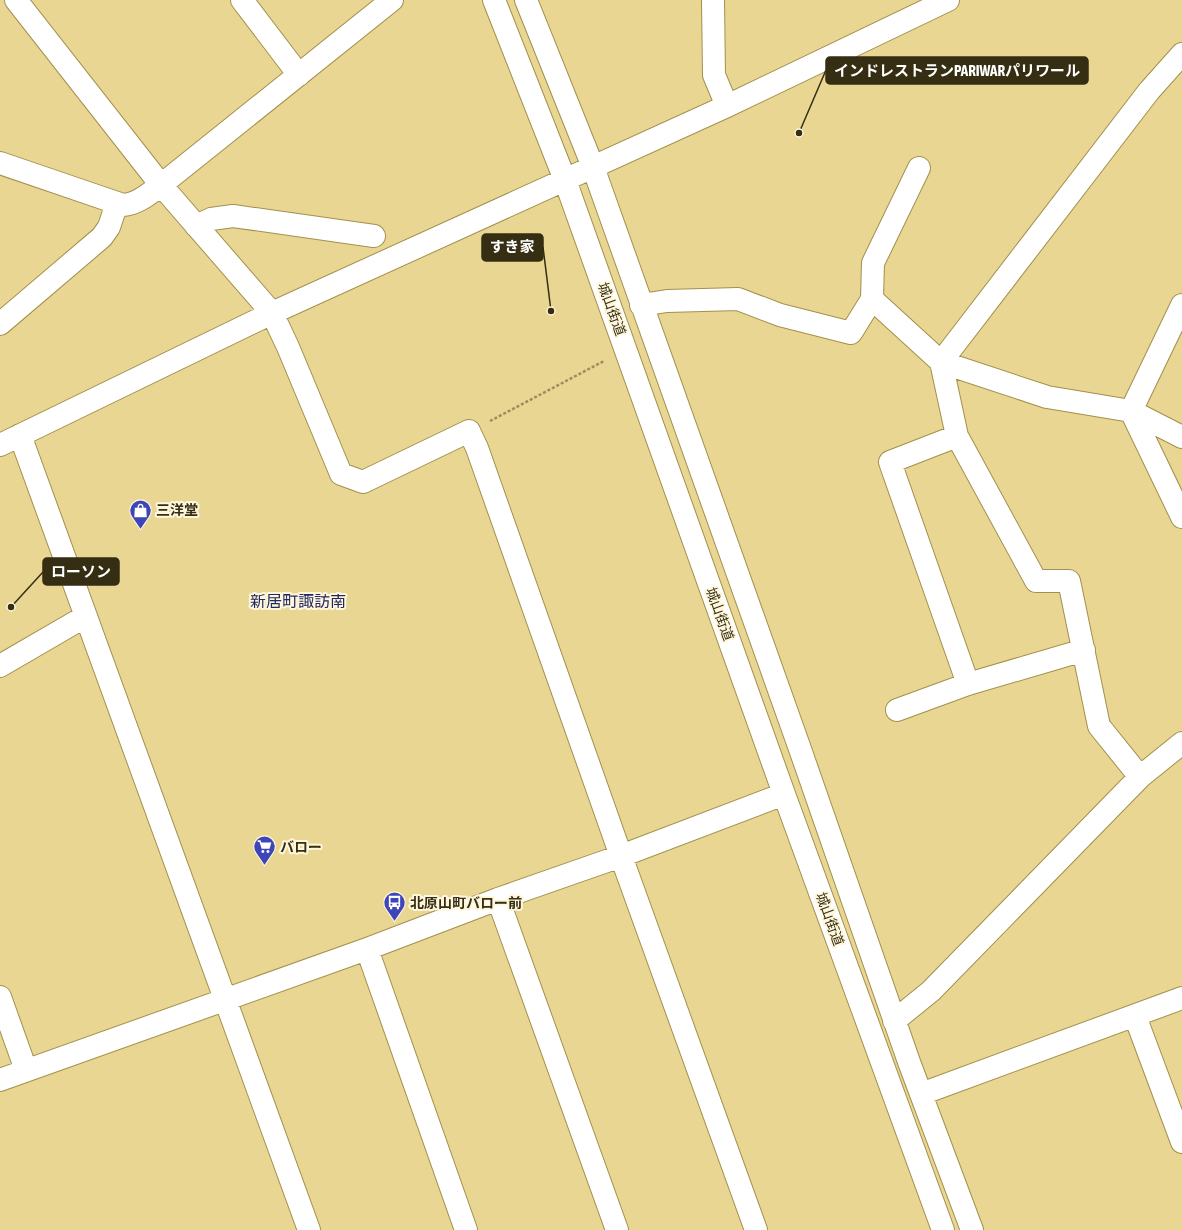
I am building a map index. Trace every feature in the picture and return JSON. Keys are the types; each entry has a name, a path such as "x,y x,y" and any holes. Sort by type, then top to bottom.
{"street":[{"path":"16,0 161,185 272,314 288,347 341,474 363,482 469,431 477,448 621,856 756,1230"},
{"path":"242,0 299,75"},
{"path":"0,163 123,205 130,205 161,185 392,0"},
{"name":"城山街道","path":"494,0 565,180 784,794 943,1230"},
{"name":"城山街道","path":"526,0 592,167 800,749 894,1021 972,1230"},
{"path":"713,0 714,75 727,106"},
{"path":"0,445 272,314 727,106 948,0"},
{"path":"1140,777 1099,726 1070,582 1036,580 957,436 941,362 1149,91 1182,54"},
{"path":"641,305 668,301 738,299 780,315 851,333 872,299 873,262 919,168"},
{"path":"0,324 102,237 109,227 117,203"},
{"path":"196,226 211,219 233,216 374,236"},
{"path":"872,299 941,362 1048,397 1131,411 1182,437"},
{"path":"1131,411 1182,305"},
{"path":"1131,411 1182,517"},
{"path":"20,435 309,1230"},
{"path":"957,436 890,462 968,684"},
{"path":"0,666 86,616"},
{"path":"896,710 968,684 1084,650"},
{"path":"894,1021 930,991 1140,777 1182,743"},
{"path":"0,1080 367,948 498,899 621,856 784,794"},
{"path":"498,899 617,1230"},
{"path":"367,948 466,1230"},
{"path":"0,997 26,1070"},
{"path":"921,1094 1182,998"},
{"path":"1135,1016 1182,1142"}],"path":[{"path":"469,431 626,350"}],"place":[{"name":"インドレストランPARIWARパリワール","path":"799,133"},
{"name":"すき家","path":"551,311"},
{"name":"三洋堂","path":"141,530"},
{"name":"ローソン","path":"11,607"},
{"name":"バロー","path":"264,866"},
{"name":"北原山町バロー前","path":"394,922"}],"district":[{"name":"新居町諏訪南","path":"298,601"}]}
